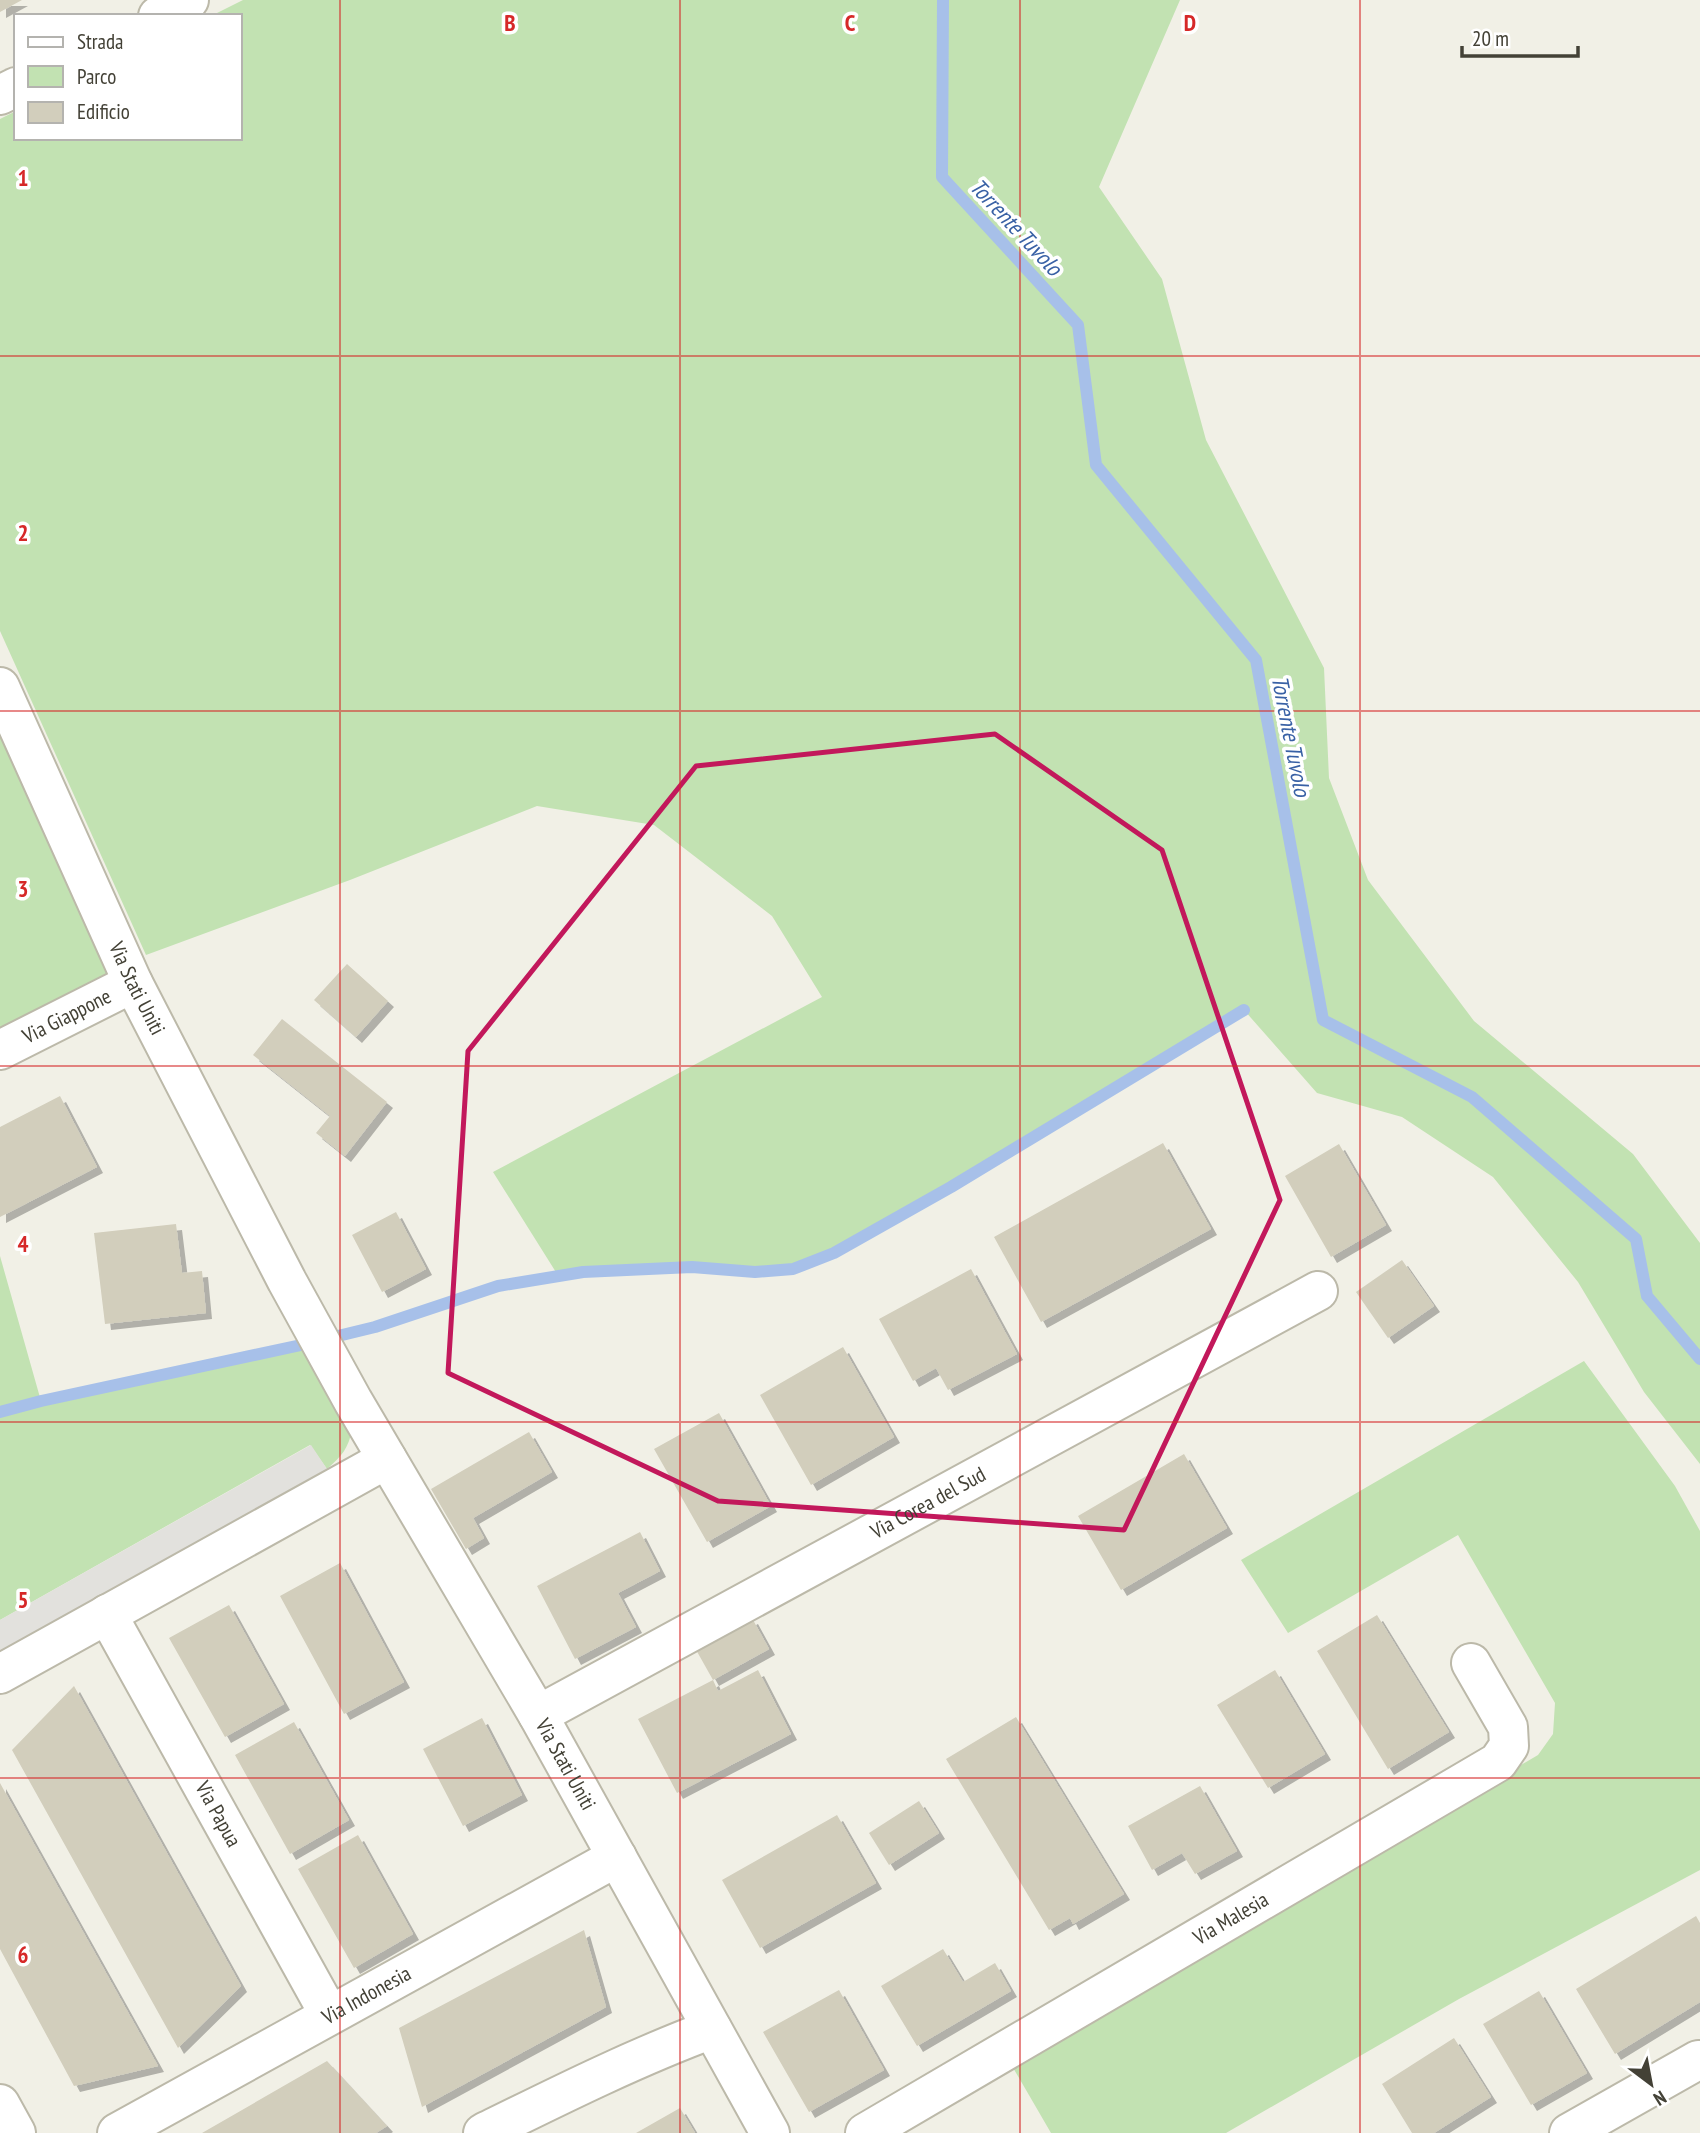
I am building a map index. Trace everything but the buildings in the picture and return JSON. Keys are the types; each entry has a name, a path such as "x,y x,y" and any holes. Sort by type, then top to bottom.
{"street":[{"path":"162,14 189,0"},
{"name":"Via Stati Uniti","path":"0,687 133,983 287,1281 353,1401 538,1715 770,2133"},
{"name":"Via Giappone","path":"0,1050 133,983"},
{"name":"Via Corea del Sud","path":"538,1715 1318,1290"},
{"path":"0,1674 387,1459"},
{"name":"Via Papua","path":"107,1614 329,2014"},
{"name":"Via Malesia","path":"865,2133 1498,1762 1509,1746 1508,1727 1471,1663"},
{"name":"Via Indonesia","path":"117,2133 617,1857"},
{"path":"483,2133 564,2093 712,2029"},
{"path":"1569,2133 1698,2060"},
{"path":"0,2104 16,2133"}],"highlighted area":[{"path":"995,734 1162,850 1280,1200 1124,1530 718,1501 448,1373 468,1051 696,766"}],"green space":[{"path":"243,0 1180,0 1099,187 1162,279 1206,440 1324,668 1329,778 1368,880 1474,1021 1633,1154 1700,1243 1700,1464 1644,1392 1578,1282 1493,1177 1402,1117 1317,1093 1244,1010 951,1187 834,1253 793,1269 755,1272 692,1267 583,1272 559,1277 493,1172 822,997 772,916 654,825 537,806 350,880 146,955 0,631 0,119 14,112 14,140 242,140 242,14 215,14"},
{"path":"0,715 116,970 0,1036"},
{"path":"0,1256 41,1401 301,1345 352,1429 346,1447 327,1469 310,1445 0,1620"},
{"path":"1584,1361 1675,1486 1700,1531 1700,1870 1459,1999 1226,2133 1051,2133 1012,2066 1538,1755 1553,1734 1555,1703 1458,1535 1288,1633 1241,1560"}],"shaded area":[{"path":"311,1445 327,1469 0,1652 0,1620"}],"waterway":[{"name":"Torrente Tuvolo","path":"943,0 942,177 1078,325 1096,465 1256,660 1323,1020 1472,1097 1636,1239 1647,1296 1700,1359"},
{"path":"0,1412 375,1327 498,1286 583,1272 692,1267 755,1272 793,1269 834,1253 951,1187 1244,1010"}]}
